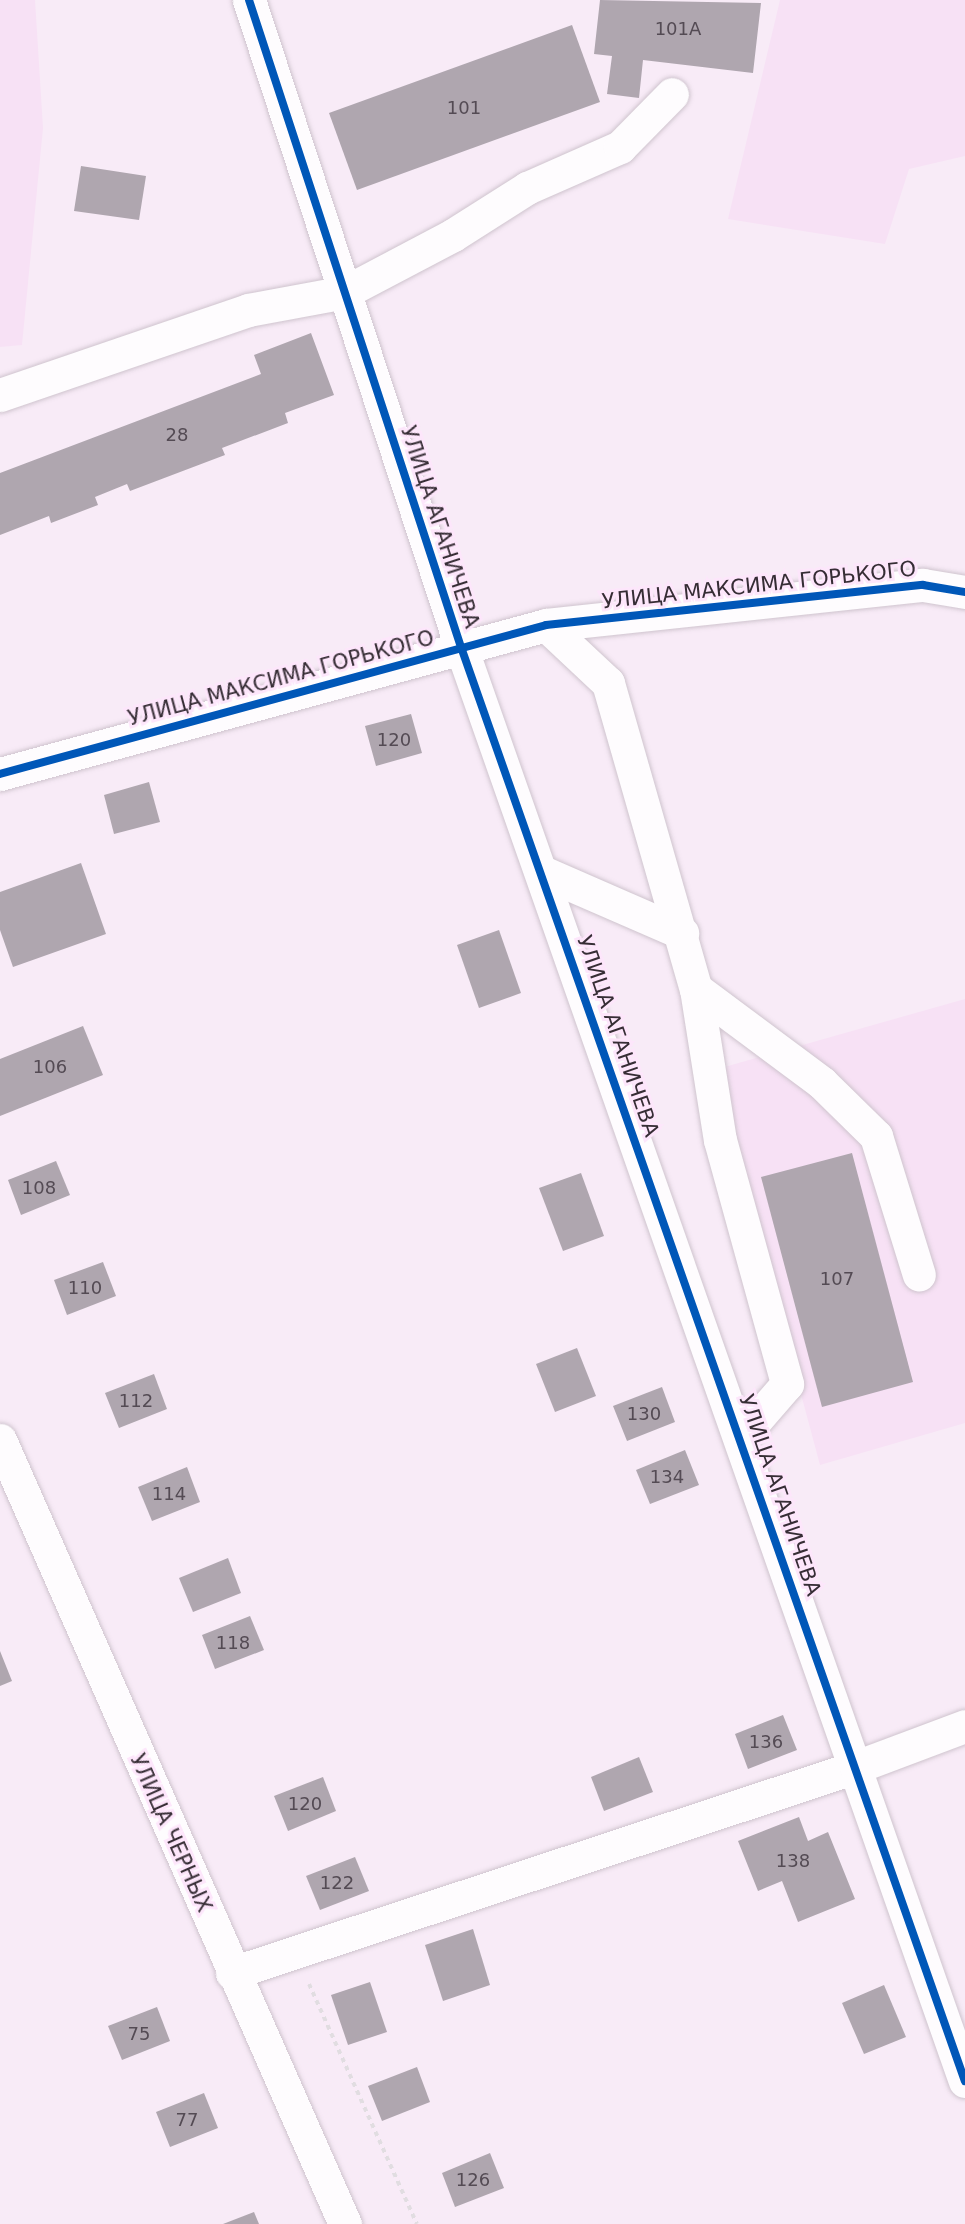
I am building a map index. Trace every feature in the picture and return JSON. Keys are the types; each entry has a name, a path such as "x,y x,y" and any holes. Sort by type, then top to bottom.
{"street":[{"name":"УЛИЦА АГАНИЧЕВА","path":"249,0 461,647 542,872 965,2081"},
{"path":"0,395 248,310 345,292 453,235 527,188 620,147 672,94"},
{"name":"УЛИЦА МАКСИМА ГОРЬКОГО","path":"0,774 546,625 923,585 965,592"},
{"path":"546,625 608,683 682,933 696,989 720,1140 787,1384 740,1438"},
{"path":"542,872 682,933"},
{"path":"696,989 822,1083 876,1136 919,1275"},
{"name":"УЛИЦА ЧЕРНЫХ","path":"0,1440 232,1973 345,2224"},
{"path":"232,1973 856,1767 965,1726"}],"path":[{"path":"296,1952 417,2224"}],"shaded area":[{"path":"0,0 35,0 43,128 22,345 0,347"},
{"path":"780,0 965,0 965,156 909,169 885,244 728,219"},
{"path":"965,999 965,1423 820,1465 714,1070"}],"building":[{"path":"600,0 761,3 753,73 643,60 639,98 607,94 612,56 594,54"},
{"path":"572,25 600,102 357,190 329,113"},
{"path":"81,166 146,176 139,220 74,211"},
{"path":"311,333 334,395 285,413 288,423 222,448 225,455 130,491 127,484 95,497 98,505 51,523 49,516 0,535 0,473 261,374 254,355"},
{"path":"411,714 422,753 376,766 365,726"},
{"path":"149,782 160,822 114,834 104,795"},
{"path":"81,863 106,934 13,967 0,930 0,892"},
{"path":"499,930 521,993 479,1008 457,945"},
{"path":"83,1026 103,1075 0,1116 0,1059"},
{"path":"852,1153 913,1382 822,1407 761,1177"},
{"path":"56,1161 70,1195 21,1215 8,1180"},
{"path":"581,1173 604,1236 563,1251 539,1188"},
{"path":"103,1262 116,1296 67,1315 54,1280"},
{"path":"577,1348 596,1396 555,1412 536,1364"},
{"path":"154,1374 167,1409 119,1428 105,1393"},
{"path":"662,1387 675,1422 627,1441 613,1406"},
{"path":"685,1450 699,1485 650,1504 636,1470"},
{"path":"187,1467 200,1502 152,1521 138,1487"},
{"path":"228,1558 241,1593 193,1612 179,1578"},
{"path":"250,1616 264,1650 215,1669 202,1635"},
{"path":"0,1651 12,1681 0,1686"},
{"path":"783,1715 797,1750 748,1769 735,1734"},
{"path":"639,1757 653,1792 604,1811 591,1777"},
{"path":"323,1777 336,1811 288,1831 274,1796"},
{"path":"799,1817 808,1841 828,1832 855,1899 798,1922 782,1881 758,1891 738,1841"},
{"path":"355,1857 369,1891 320,1910 306,1876"},
{"path":"473,1929 490,1985 443,2001 425,1945"},
{"path":"370,1982 387,2032 348,2045 331,1995"},
{"path":"884,1985 906,2037 864,2054 842,2003"},
{"path":"157,2007 170,2041 122,2060 108,2026"},
{"path":"417,2067 430,2102 382,2121 368,2086"},
{"path":"204,2093 218,2128 170,2147 156,2112"},
{"path":"490,2153 504,2188 455,2207 442,2173"},
{"path":"254,2212 259,2224 223,2224"}],"cycle path":[{"path":"249,0 461,647 965,2081"},
{"path":"0,774 546,625 923,585 965,592"}]}
